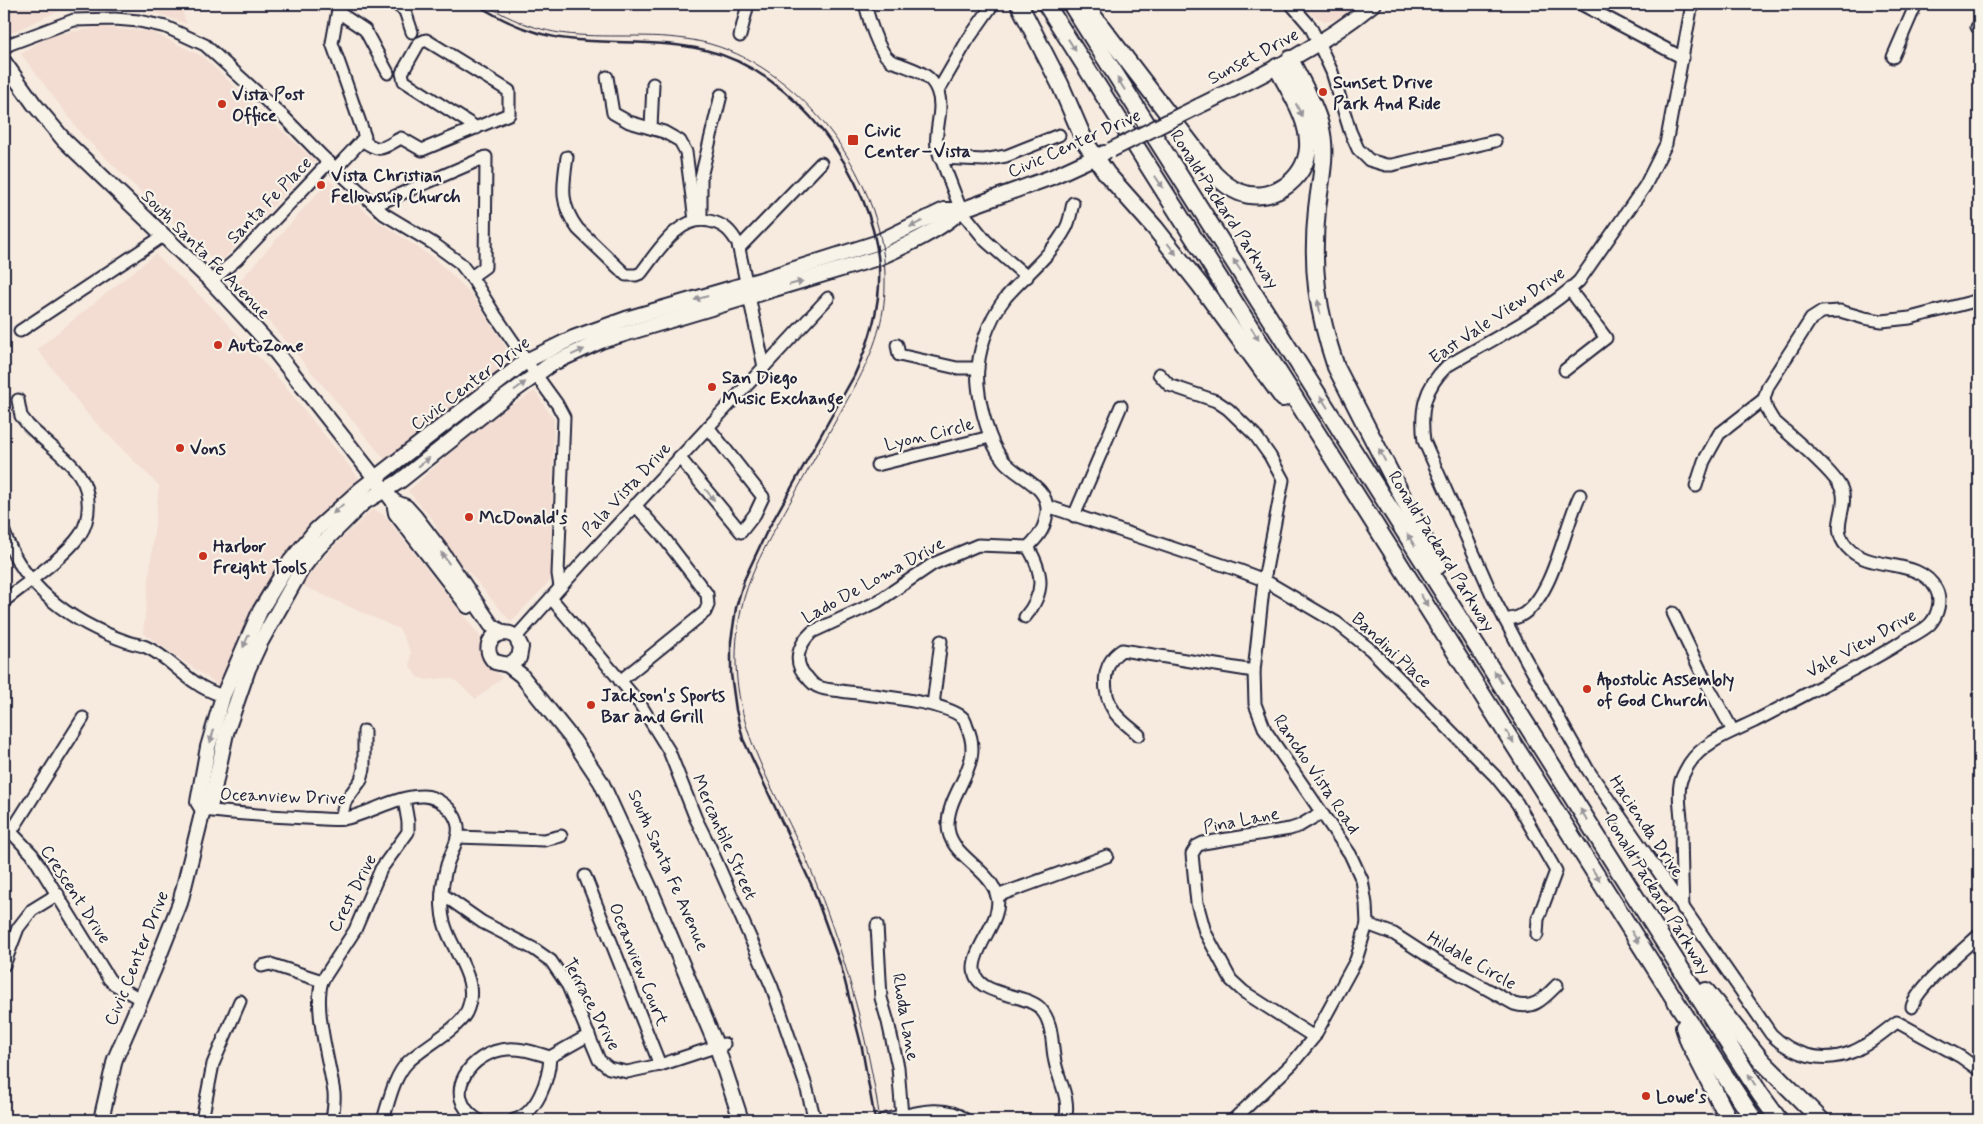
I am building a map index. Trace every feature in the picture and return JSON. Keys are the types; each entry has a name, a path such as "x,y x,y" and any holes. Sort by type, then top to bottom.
{"highway":[{"path":"1019,4 1060,84 1085,142 1107,174 1155,228 1200,285 1368,515"},
{"path":"1046,4 1677,1004 1754,1120"},
{"name":"Ronald Packard Parkway","path":"1071,4 1760,1094 1780,1120"},
{"path":"1084,4 1214,174 1222,182 1240,193 1253,196 1276,191 1294,180 1306,162 1308,148 1306,125 1283,63"},
{"path":"1283,63 1315,110 1321,126 1323,158 1314,246 1317,298 1326,339 1336,367 1474,640"},
{"path":"1647,915 1756,1054 1821,1120"},
{"path":"1677,1004 1689,1042 1730,1120"}],"main road":[{"name":"Sunset Drive","path":"1199,106 1283,63 1346,24 1373,4"},
{"name":"South Santa Fe Avenue","path":"6,68 64,140 211,281 271,346 385,490 394,502 396,513 485,628 491,640 488,650 491,658 499,664 508,665 521,675 570,736 601,782 721,1046 741,1120"},
{"name":"Civic Center Drive","path":"101,1120 115,1059 180,904 203,810 210,803 226,733 256,652 298,574 318,548 363,503 400,481 504,398 551,364 601,341 876,243 944,210 961,210 1052,177 1096,158 1199,106"},
{"name":"Civic Center Drive","path":"203,810 198,802 208,747 223,696 260,611 290,563 316,530 375,477 391,467 526,360 573,338 626,320 748,290"},
{"name":"South Santa Fe Avenue","path":"394,502 406,507 441,551 491,625 510,635 520,644 520,655 523,665 579,736 611,785 721,1046 748,1120"},
{"path":"491,640 497,635 510,635"},
{"path":"508,665 516,661 520,655"},
{"path":"223,696 230,708 225,723 226,733"}],"street":[{"path":"396,4 405,11 412,32"},
{"path":"740,36 748,4"},
{"path":"865,4 872,29 890,60 922,73 933,82 938,91 940,108 936,141 940,158 961,210 986,241 1027,277"},
{"path":"938,91 967,41 993,4"},
{"path":"1290,4 1310,26 1332,72 1350,131 1358,149 1369,160 1392,165 1495,141"},
{"path":"1582,4 1683,58"},
{"name":"East Vale View Drive","path":"1422,410 1424,400 1437,376 1447,366 1546,307 1579,281 1645,186 1666,144 1692,4"},
{"path":"1893,57 1916,4"},
{"path":"388,73 365,30 339,8 332,43 365,137 362,140 372,148 380,150 401,138 422,150 477,128 509,114 509,91 426,40 419,43 402,73 404,81 477,128"},
{"path":"4,48 74,20 115,19 139,21 166,27 205,45 384,214 434,244 460,263 536,376 558,404 564,417 558,574 560,587"},
{"path":"607,77 613,113 629,122 664,132 680,140 686,152 698,219"},
{"path":"650,128 653,84"},
{"path":"698,219 701,177 721,95"},
{"path":"940,158 984,160 1006,156 1059,135"},
{"name":"Santa Fe Place","path":"211,281 238,259 332,165 362,140"},
{"path":"375,205 486,157 485,267 471,277"},
{"path":"567,157 564,201 572,222 578,230 626,275 636,275 641,272 674,233 698,219 720,223 728,228 739,248 764,367"},
{"path":"739,248 821,163"},
{"path":"1025,617 1035,606 1040,588 1040,573 1036,560 1028,547 1041,535 1046,523 1046,500 1038,489 1003,460 990,437 980,399 978,368 995,312 1007,296 1027,277 1051,249 1066,227 1073,203"},
{"path":"20,331 163,236"},
{"path":"1566,370 1606,338 1570,290"},
{"name":"Pala Vista Drive","path":"510,635 551,598 679,457 828,298"},
{"path":"1696,486 1704,461 1719,434 1764,399 1768,386 1784,364 1811,319 1822,312 1840,311 1882,321 1910,318 1979,300"},
{"path":"897,345 899,355 956,368 978,368"},
{"name":"Rancho Vista Road","path":"1159,374 1169,385 1216,401 1228,409 1255,435 1270,456 1283,480 1264,580 1254,671 1255,704 1265,730 1350,854 1358,870 1366,904 1366,924 1356,960 1314,1037 1292,1064 1233,1120"},
{"name":"Vale View Drive","path":"1683,909 1680,785 1688,765 1697,754 1706,746 1733,731 1919,633 1936,615 1939,604 1938,592 1931,579 1920,572 1855,554 1846,546 1839,530 1844,500 1842,489 1834,477 1773,420 1767,410 1764,399"},
{"path":"4,601 68,548 79,536 87,519 87,494 83,481 75,470 28,425 21,416 18,400"},
{"path":"1074,516 1120,406"},
{"name":"Hacienda Drive","path":"1422,410 1421,419 1424,441 1505,620 1525,658 1588,770 1771,1034 1788,1048 1807,1056 1843,1055 1856,1050 1897,1022 1962,1057 1979,1070"},
{"path":"679,457 741,532 763,497 708,427"},
{"name":"Lyon Circle","path":"877,465 990,437"},
{"path":"1505,620 1526,613 1540,597 1560,552 1573,509 1580,495"},
{"path":"620,681 705,612 708,605 707,594 689,569 635,505"},
{"name":"Bandini Place","path":"1047,506 1264,580 1337,623 1371,650 1496,777 1517,803 1556,871 1538,919 1537,935"},
{"path":"4,532 12,554 30,580 46,596 70,615 128,642 145,646 197,684 223,696"},
{"name":"Lado De Loma Drive","path":"997,896 984,875 955,845 949,836 947,824 950,808 966,776 972,756 973,745 971,735 963,718 939,706 818,687 801,671 798,662 798,651 804,640 812,632 877,602 934,564 978,545 1028,547"},
{"name":"Mercantile Street","path":"551,598 644,709 669,751 696,819 772,987 801,1071 815,1120"},
{"path":"1672,613 1733,731"},
{"path":"933,705 942,641"},
{"path":"1139,735 1116,714 1108,698 1105,681 1106,669 1115,654 1122,650 1254,671"},
{"path":"8,830 83,718"},
{"path":"341,819 345,802 361,780 364,769 364,731"},
{"name":"Oceanview Drive","path":"203,810 253,815 341,819 357,816 404,799 423,796 434,798 450,809 459,829 448,865 442,894 442,911 444,925 470,980 471,999 466,1014 457,1024 407,1062 396,1081 383,1120"},
{"name":"Crest Drive","path":"332,1120 334,1096 322,1022 319,988 355,930 382,869 408,832 404,799"},
{"name":"Pina Lane","path":"1314,1037 1244,992 1231,980 1205,932 1195,888 1192,854 1197,846 1204,843 1290,829 1310,821 1321,813"},
{"name":"Crescent Drive","path":"8,830 32,854 109,978 114,984 140,999"},
{"path":"457,837 544,840 561,836"},
{"path":"1066,1120 1067,1104 1054,1060 1051,1029 1043,1012 1029,1001 988,988 980,983 974,966 980,948 996,915 997,896 1106,856"},
{"name":"Oceanview Court","path":"585,876 660,1065"},
{"path":"4,965 18,928 32,910 58,894"},
{"name":"Terrace Drive","path":"442,894 482,922 534,949 551,961 568,986 599,1060 609,1068 627,1072 660,1065 721,1046"},
{"name":"Rhoda Lane","path":"877,924 881,998 898,1067 902,1116"},
{"name":"Hildale Circle","path":"1366,924 1394,934 1431,958 1514,1004 1523,1007 1544,998 1557,985"},
{"path":"1912,1007 1916,996 1929,982 1979,935"},
{"path":"262,966 270,964 322,981"},
{"path":"202,1120 213,1064 240,1001"},
{"path":"478,1120 468,1114 461,1105 461,1084 480,1058 494,1051 508,1048 525,1049 550,1057 588,1035"},
{"path":"514,1120 527,1113 536,1102 548,1075 550,1057"},
{"path":"883,1120 942,1110 959,1114 966,1120"}],"shaded area":[{"path":"4,4 180,4 187,24 159,14 129,7 78,7 54,13 11,33 4,26"},
{"path":"1301,4 1361,4 1345,17 1327,22 1313,16"},
{"path":"101,27 152,32 202,56 315,161 220,263 204,253 83,136 21,54 50,35"},
{"path":"329,180 376,220 434,258 471,293 516,363 387,462 272,325 235,286"},
{"path":"155,254 208,303 280,380 360,479 285,556 245,629 218,685 143,633 159,486 88,415 37,349"},
{"path":"535,391 554,420 550,581 511,622 447,547 432,519 408,491 488,419"},
{"path":"373,509 384,515 483,640 483,646 489,663 502,678 476,699 455,680 446,678 426,680 417,677 410,666 411,652 399,629 301,585 332,548"}],"tram line":[{"path":"485,4 530,26 553,32 594,36 644,36 694,40 710,44 745,58 778,79 808,106 835,137 856,172 872,209 882,247 885,285 883,310 878,333 859,379 756,566 741,610 736,650 738,687 745,721 770,785 817,885 838,943 863,1030 880,1120"}],"railway":[{"path":"476,4 500,18 537,33 550,36 577,40 657,43 689,47 705,50 738,61 769,80 798,104 824,132 845,164 862,198 874,233 879,267 878,296 873,323 865,350 854,376 766,533 744,580 736,608 731,641 731,674 736,710 743,739 812,886 841,966 862,1048 875,1120"}],"place":[{"name":"Sunset Drive Park And Ride","path":"1323,92"},
{"name":"Vista Post Office","path":"222,104"},
{"name":"Civic Center–Vista","path":"853,140"},
{"name":"Vista Christian Fellowship Church","path":"321,185"},
{"name":"AutoZone","path":"218,345"},
{"name":"San Diego Music Exchange","path":"712,387"},
{"name":"Vons","path":"180,448"},
{"name":"McDonald's","path":"469,517"},
{"name":"Harbor Freight Tools","path":"203,556"},
{"name":"Apostolic Assembly of God Church","path":"1587,689"},
{"name":"Jackson's Sports Bar and Grill","path":"591,705"},
{"name":"Lowe's","path":"1646,1096"}]}
